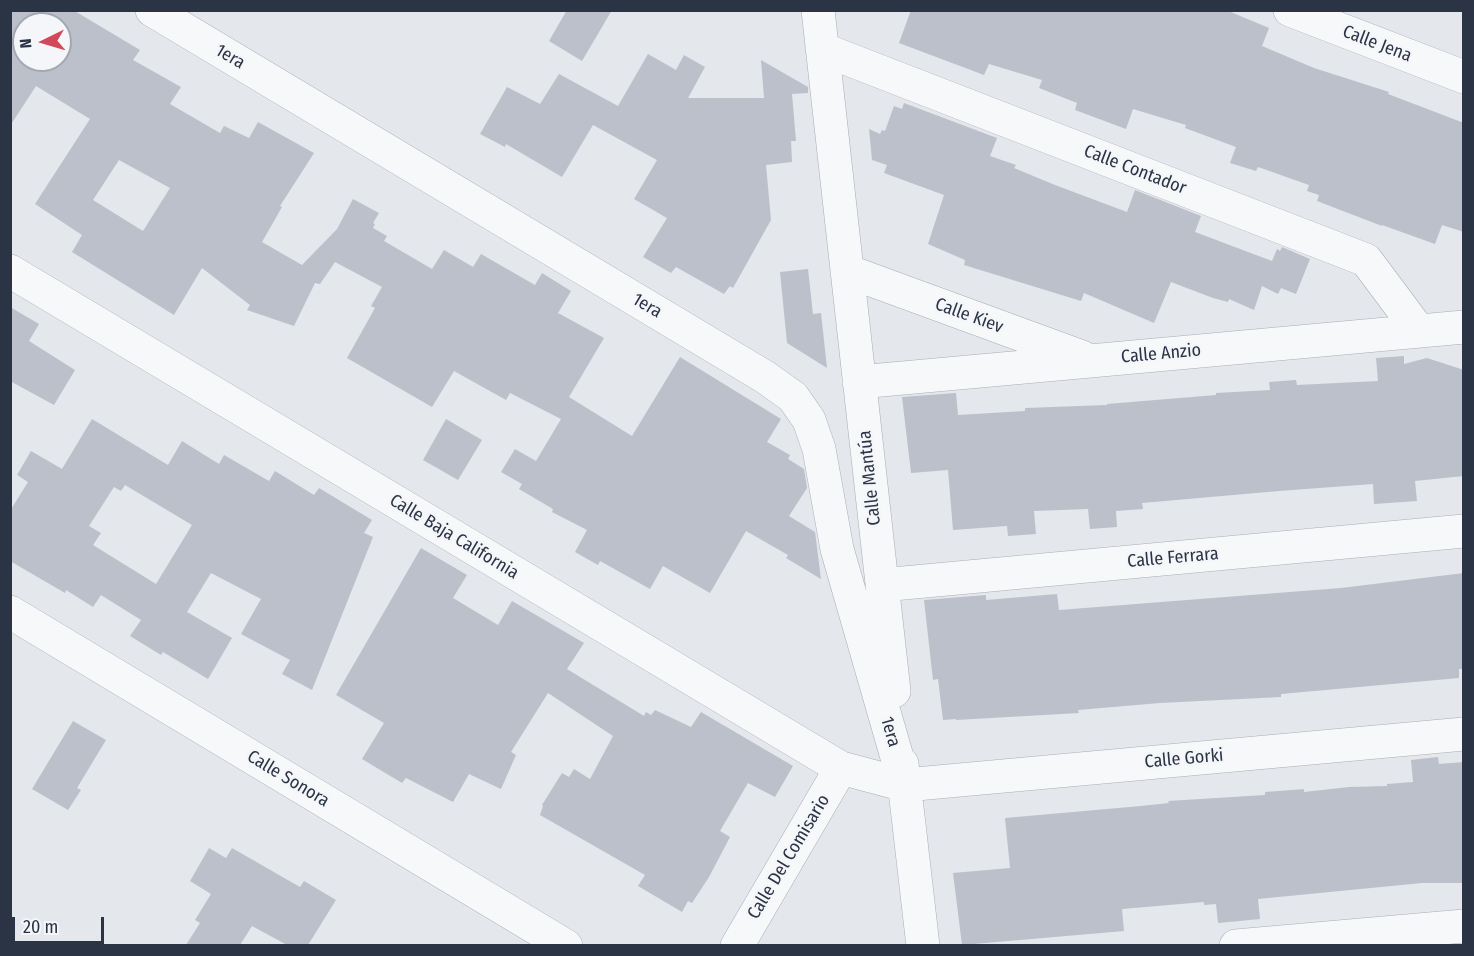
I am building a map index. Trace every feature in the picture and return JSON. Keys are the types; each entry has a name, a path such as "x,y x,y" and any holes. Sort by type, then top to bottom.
{"street":[{"name":"1era","path":"152,10 765,376 793,397 809,420 819,449 837,549 905,785"},
{"name":"Calle Mantúa","path":"818,10 923,945"},
{"name":"Calle Jena","path":"1290,10 1464,77"},
{"name":"Calle Contador","path":"822,49 1366,260 1419,331"},
{"name":"Calle Baja California","path":"10,271 841,768 905,785"},
{"name":"Calle Kiev","path":"847,271 1091,360"},
{"name":"Calle Anzio","path":"860,382 1464,327"},
{"name":"Calle Ferrara","path":"882,585 1464,531"},
{"name":"Calle Sonora","path":"10,612 566,945"},
{"name":"Calle Gorki","path":"905,785 1464,734"},
{"name":"Calle Del Comisario","path":"737,945 841,768"},
{"path":"1236,945 1464,926"}],"building":[{"path":"10,10 73,10 140,50 133,60 181,87 170,104 220,133 224,126 249,138 258,122 314,153 280,206 282,207 262,242 302,265 337,229 353,199 379,213 373,223 375,224 373,228 387,236 384,241 432,269 444,250 473,267 481,254 535,285 542,273 571,291 558,313 604,338 569,397 632,436 680,357 781,419 767,442 790,455 788,459 804,469 807,488 789,516 815,532 821,579 786,558 788,555 746,531 710,593 663,566 650,589 600,561 598,565 575,552 587,530 552,512 553,509 519,489 522,484 501,472 515,449 536,461 561,419 510,393 506,400 454,371 432,407 347,358 375,308 371,306 382,287 335,262 320,284 315,283 294,326 247,310 250,305 202,268 174,315 72,252 82,235 35,204 90,119 36,86 10,126","holes":["119,160 170,188 143,231 93,200"]},
{"path":"567,10 612,10 582,61 549,41"},
{"path":"911,10 1226,10 1269,28 1262,46 1314,68 1389,92 1388,94 1464,123 1464,232 1442,225 1435,244 1317,201 1319,195 1307,191 1309,185 1258,167 1256,171 1230,163 1236,147 1185,128 1186,125 1133,109 1126,129 1075,110 1077,103 1039,88 1042,80 989,64 984,75 899,43"},
{"path":"648,54 676,70 684,55 705,67 688,98 764,98 761,60 808,87 808,93 792,94 796,141 791,141 792,162 766,165 771,220 733,288 730,286 724,294 676,267 671,273 643,257 667,218 634,199 657,160 593,125 562,177 506,144 505,147 480,134 507,87 540,104 559,74 618,106"},
{"path":"904,103 997,138 990,156 1016,165 1014,168 1055,185 1127,212 1135,190 1201,216 1195,232 1272,261 1277,249 1280,251 1282,247 1310,259 1296,294 1281,288 1278,294 1262,286 1254,310 1229,299 1228,302 1213,298 1171,282 1154,323 1084,293 1081,301 964,265 965,260 928,244 944,195 884,173 887,165 872,160 869,129 880,134 882,130 885,131 894,106 902,109"},
{"path":"808,269 813,314 821,313 827,368 787,343 780,272"},
{"path":"10,307 39,324 29,341 75,370 54,405 10,381"},
{"path":"1404,356 1404,364 1427,358 1464,370 1464,476 1415,481 1417,501 1374,504 1373,484 1279,491 1142,503 1143,509 1116,511 1117,527 1090,529 1088,509 1034,511 1036,534 1008,536 1007,526 953,530 948,470 911,473 902,397 956,393 958,415 1025,411 1025,408 1107,405 1216,395 1216,393 1270,390 1269,382 1296,380 1297,385 1378,381 1376,358"},
{"path":"92,419 168,465 182,441 219,464 224,455 269,481 275,471 314,495 319,488 372,520 364,533 373,537 312,690 282,674 290,660 241,634 261,599 211,573 187,612 232,638 208,679 163,652 161,655 130,636 141,620 101,595 93,607 10,561 10,511 28,482 17,475 31,451 62,469","holes":["125,485 192,525 156,584 93,545 101,533 89,526 114,487 121,491"]},
{"path":"446,419 482,440 458,480 423,460"},
{"path":"421,548 467,575 453,598 498,625 512,601 584,643 567,669 644,716 646,712 651,715 655,710 691,727 701,712 793,766 775,797 748,783 720,831 730,837 709,877 692,903 688,901 682,912 638,886 645,875 540,815 542,805 562,773 569,777 574,769 590,779 613,736 548,693 511,752 516,755 501,789 469,774 453,802 406,778 402,783 362,759 384,723 336,695"},
{"path":"1464,573 1464,669 1459,669 1459,678 1281,694 1281,697 1160,703 1078,710 1079,713 956,720 943,720 938,679 933,680 924,600 986,595 986,600 1057,594 1059,610 1341,588"},
{"path":"73,721 106,740 77,788 81,790 68,810 32,789"},
{"path":"1438,757 1439,764 1464,762 1464,883 1422,883 1258,899 1260,919 1218,923 1216,904 1204,905 1204,902 1122,909 1124,931 962,945 953,873 1010,868 1005,818 1169,803 1168,801 1265,795 1265,792 1304,789 1304,792 1387,786 1387,784 1413,782 1411,760"},
{"path":"209,848 226,858 232,848 300,887 304,881 336,900 308,945 287,945 252,926 240,945 186,945 200,923 195,920 211,894 190,881"}]}
